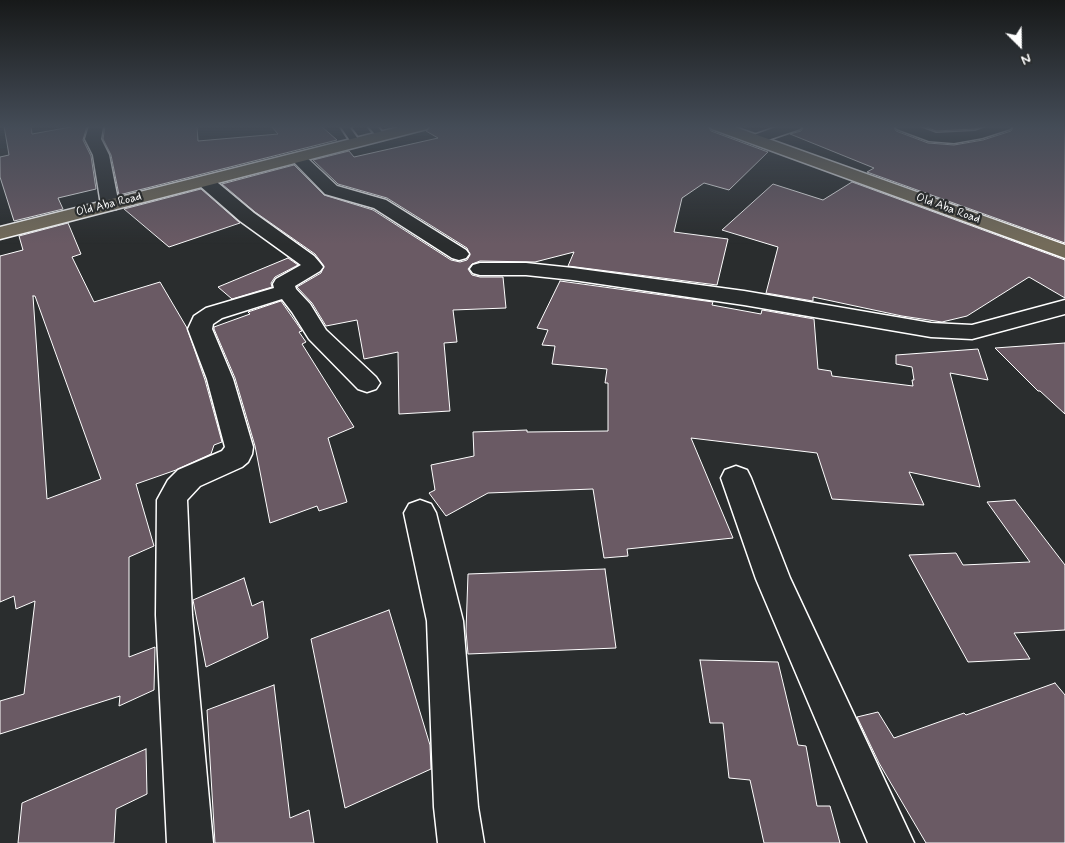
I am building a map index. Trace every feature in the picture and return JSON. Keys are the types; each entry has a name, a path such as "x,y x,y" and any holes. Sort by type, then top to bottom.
{"main road":[{"name":"Old Aba Road","path":"0,233 270,165"},
{"name":"Old Aba Road","path":"828,165 1065,252"}],"street":[{"path":"103,165 110,205"},
{"path":"306,165 331,190 380,204 459,254"},
{"path":"206,182 247,217 307,260 313,267 284,284 286,291 302,309 317,334 367,383"},
{"path":"480,269 526,269 573,274 744,298 931,330 972,332 1065,307"},
{"path":"190,843 174,615 172,500 179,488 189,478 232,459 238,454 238,447 220,379 200,329 202,321 214,313 286,291"},
{"path":"1040,314 1065,329"},
{"path":"736,478 773,579 891,843"},
{"path":"420,512 445,621 456,806 461,843"}],"building":[{"path":"0,165 92,165 96,189 58,198 63,209 14,221 0,177"},
{"path":"113,165 237,165 119,195"},
{"path":"294,165 324,195 373,210 451,260 460,262 467,260 470,255 467,248 387,198 338,184 319,165 754,165 729,190 704,183 682,198 674,232 728,239 717,285 568,266 574,252 535,262 480,261 472,264 468,269 472,275 503,277 506,308 453,310 457,342 444,343 450,411 399,414 398,352 364,359 357,320 326,326 312,303 297,287 321,273 324,266 315,254 255,212 222,184"},
{"path":"867,165 1065,165 1065,243 867,172 874,168"},
{"path":"852,182 1065,260 1065,298 1029,277 967,316 942,322 902,316 813,297 813,301 766,293 778,247 722,230 773,184 823,200"},
{"path":"201,189 240,223 169,247 124,209"},
{"path":"68,223 81,254 72,257 94,302 160,282 187,328 205,380 222,442 214,445 211,454 176,470 136,484 154,546 129,557 129,657 155,647 154,690 119,706 120,696 0,734 0,701 24,694 35,601 16,609 14,596 0,602 0,256 23,250 19,236","holes":["33,296 35,296 101,479 47,499"]},
{"path":"288,258 298,265 275,277 271,283 272,287 232,299 218,287"},
{"path":"560,281 713,302 712,305 761,314 762,310 814,319 818,369 831,371 832,376 913,386 912,367 896,364 896,355 978,349 988,380 950,373 980,487 909,472 924,505 832,499 817,453 691,438 733,538 627,549 628,556 604,558 593,489 488,493 446,516 429,493 435,490 431,465 474,456 473,432 527,430 527,432 608,431 608,383 605,383 607,369 552,364 555,346 542,345 548,330 537,328"},
{"path":"281,301 302,331 299,332 306,342 302,344 354,427 328,438 347,502 319,511 317,506 270,523 255,446 235,378 214,327 250,314 248,312"},
{"path":"1065,343 1065,414 1038,391 995,348"},
{"path":"1015,500 1065,565 1065,630 1014,633 1030,659 968,662 909,555 956,553 963,565 1030,562 987,502"},
{"path":"605,569 616,648 468,654 466,631 468,574"},
{"path":"244,578 252,606 263,601 268,638 206,667 193,600"},
{"path":"389,610 430,745 431,769 345,808 311,639"},
{"path":"700,660 778,662 798,745 806,746 817,806 830,806 840,843 764,843 750,780 729,778 723,723 710,723"},
{"path":"1055,683 1065,695 1065,843 926,843 879,763 857,717 878,712 894,738 964,713 966,715"},
{"path":"274,685 290,818 309,810 314,843 215,843 207,710"},
{"path":"146,749 147,794 116,809 114,843 18,843 22,803"}]}
